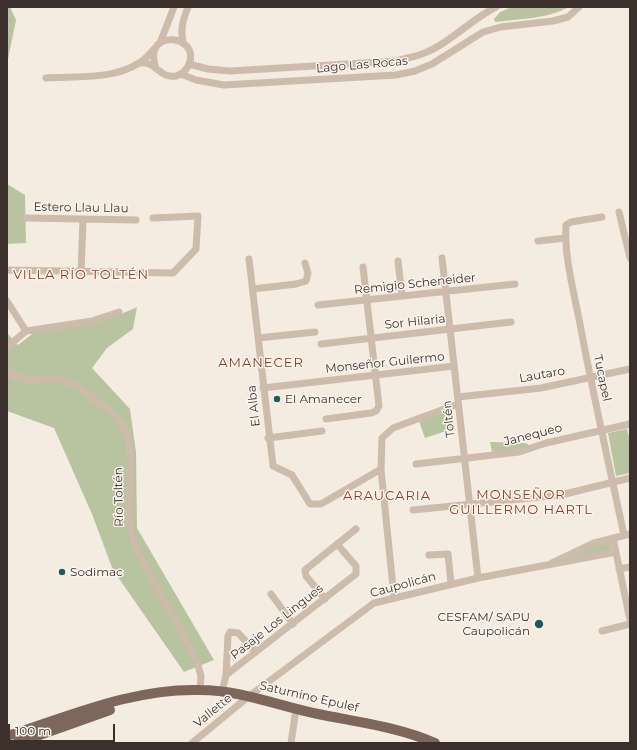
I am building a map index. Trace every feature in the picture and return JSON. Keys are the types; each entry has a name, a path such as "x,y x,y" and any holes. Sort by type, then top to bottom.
{"main road":[{"name":"Saturnino Epulef","path":"7,736 138,694 200,690 248,697 296,709 415,734 435,743"},
{"name":"Saturnino Epulef","path":"17,743 100,713 175,692"}],"street":[{"path":"155,65 153,53 158,45 174,7"},
{"path":"46,78 109,74 146,62 155,65 163,74 175,76 181,74 189,64 190,52 183,42 182,25 188,7"},
{"name":"Lago Las Rocas","path":"189,64 208,69 230,71 397,61 422,54 444,42 483,14 496,7"},
{"name":"Lago Las Rocas","path":"181,74 196,80 224,85 396,75 415,71 432,64 484,32 501,27 553,21 568,17 579,7"},
{"path":"140,63 158,45 171,39 183,42"},
{"path":"619,212 630,258"},
{"path":"7,270 173,273 196,249 198,216 153,218"},
{"name":"Tucapel","path":"602,217 566,225 566,238 571,279 590,378 613,482 627,534"},
{"name":"Estero Llau Llau","path":"25,218 136,220"},
{"path":"81,272 83,220"},
{"path":"538,241 566,238"},
{"name":"Toltén","path":"442,258 478,578"},
{"name":"El Alba","path":"249,259 268,438 273,466 292,475 310,504 314,506 321,504 381,469"},
{"path":"398,261 402,296"},
{"path":"252,289 296,284 306,281 308,273 305,263"},
{"path":"326,419 371,413 376,411 379,406 364,267"},
{"name":"Remigio Scheneider","path":"318,306 515,284"},
{"path":"7,301 26,331"},
{"path":"7,348 26,331 92,321 119,312"},
{"name":"Sor Hilaria","path":"321,344 511,322"},
{"path":"258,338 315,332"},
{"name":"Monseñor Guilermo","path":"263,388 454,366"},
{"name":"Río Toltén","path":"7,368 12,373 26,380 36,381 55,378 70,382 109,410 122,424 129,444 129,521 132,535 136,548 197,662 201,676 200,690"},
{"name":"Lautaro","path":"381,469 382,438 393,428 458,400 541,388 630,369"},
{"name":"Janequeo","path":"416,464 519,452 546,443 630,424"},
{"path":"268,438 322,431"},
{"path":"381,469 394,597"},
{"path":"413,510 561,495 630,478"},
{"path":"325,599 306,576 305,570 356,529"},
{"name":"Caupolicán","path":"545,567 582,548 627,534"},
{"path":"613,538 630,620"},
{"name":"Pasaje Los Lingues","path":"222,692 226,675 354,576 357,572 356,566 337,544"},
{"name":"Caupolicán","path":"248,697 368,606 394,597 478,578 545,567 616,552"},
{"path":"429,555 448,554 451,584"},
{"path":"619,569 630,567"},
{"path":"271,594 292,624"},
{"path":"602,631 630,624"},
{"path":"226,675 228,636 230,632 238,633 256,652"},
{"name":"Vallette","path":"192,743 248,697"},
{"path":"292,743 296,709"}],"green space":[{"path":"7,7 10,7 16,20 7,64"},
{"path":"512,7 569,7 552,14 495,22 494,19 500,12"},
{"path":"7,184 25,195 26,243 7,244"},
{"path":"137,307 133,329 107,348 92,368 130,409 136,452 137,528 214,660 184,672 113,570 92,514 54,428 7,411 7,333 18,345 36,331 119,315"},
{"path":"450,411 455,428 425,438 419,421"},
{"path":"627,429 630,441 630,473 616,476 608,433"},
{"path":"490,442 524,443 528,444 529,447 492,452"},
{"path":"610,542 612,550 563,562 586,549"}],"place":[{"name":"El Amanecer","path":"277,399"},
{"name":"Sodimac","path":"62,572"},
{"name":"CESFAM/ SAPU Caupolicán","path":"539,624"}],"district":[{"name":"VILLA RÍO TOLTÉN","path":"81,275"},
{"name":"AMANECER","path":"261,363"},
{"name":"ARAUCARIA","path":"387,496"},
{"name":"MONSEÑOR GUILLERMO HARTL","path":"521,502"}]}
